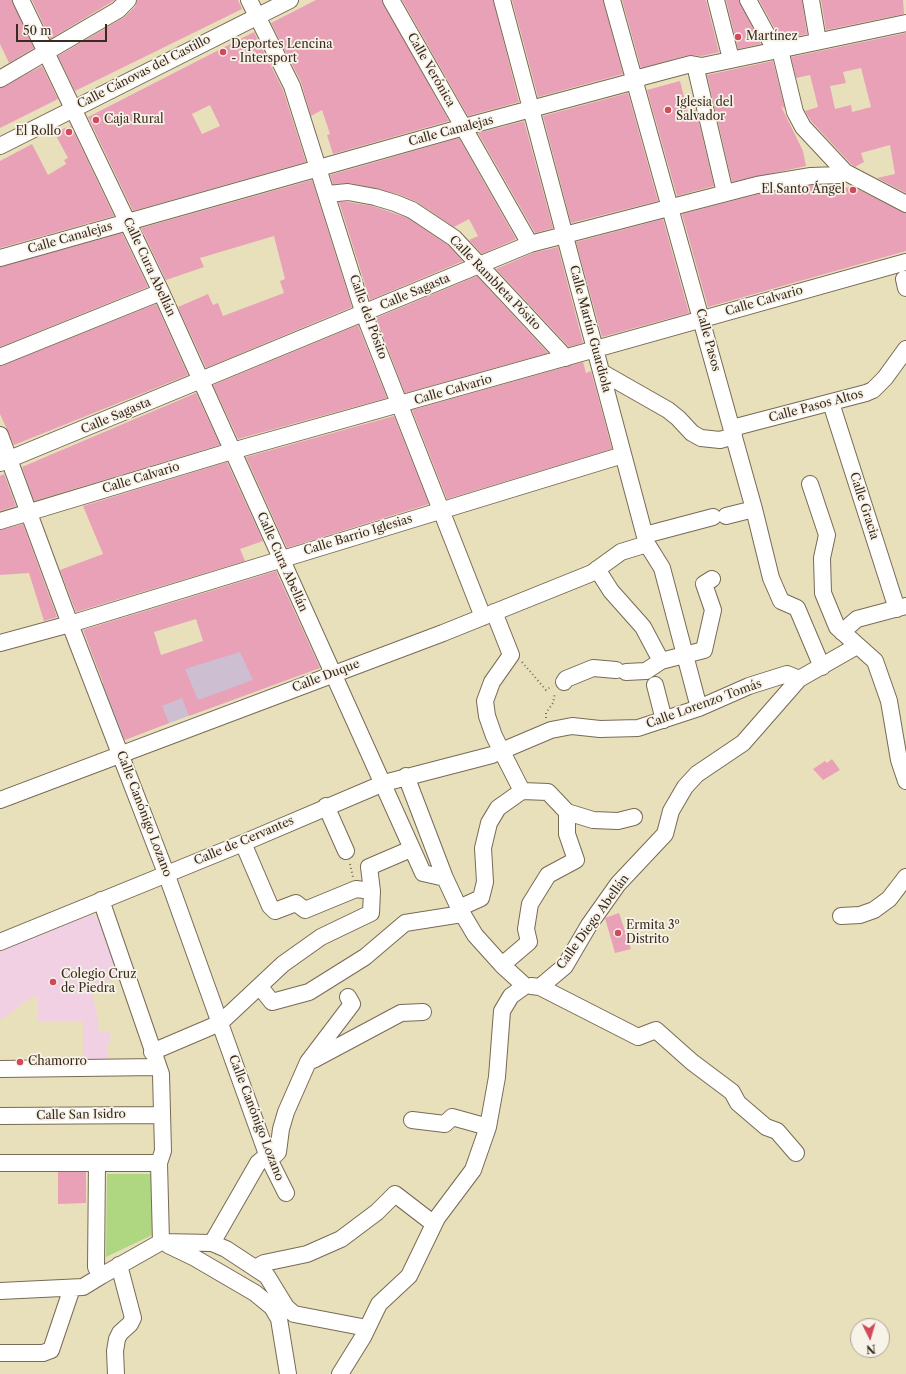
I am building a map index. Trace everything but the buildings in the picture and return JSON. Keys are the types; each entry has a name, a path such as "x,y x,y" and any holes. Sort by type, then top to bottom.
{"street":[{"name":"Calle Cura Abellán","path":"21,0 161,292 332,673 384,782 411,849 423,873 445,878"},
{"path":"0,79 118,10 128,0"},
{"name":"Calle del Pósito","path":"249,0 292,86 364,314 441,510 489,614 511,655"},
{"name":"Calle Cánovas del Castillo","path":"0,146 290,0"},
{"name":"Calle Verónica","path":"391,0 530,244"},
{"name":"Calle Martín Guardiola","path":"502,0 603,372 623,455 646,539 662,568 700,708"},
{"name":"Calle Pasos","path":"612,0 702,318 772,578 781,601 797,608 822,667"},
{"path":"716,0 731,59"},
{"path":"748,0 772,44 780,54 798,120 814,140 845,172 906,204"},
{"path":"811,0 818,41"},
{"name":"Calle Canalejas","path":"0,258 464,127 635,81 642,77 691,64 702,66 906,23"},
{"path":"695,65 725,193"},
{"name":"Calle Sagasta","path":"5,462 530,244 725,193 791,179 839,175 845,172"},
{"name":"Calle Rambleta Pósito","path":"327,194 348,192 375,197 412,210 454,238 566,358"},
{"name":"Calle Calvario","path":"0,521 232,451 906,262"},
{"path":"0,357 161,292"},
{"name":"Calle Pasos Altos","path":"603,372 668,410 692,433 701,438 720,440 733,432 873,390 885,378 906,349"},
{"name":"Calle Gracia","path":"831,403 902,608"},
{"name":"Calle Canónigo Lozano","path":"0,436 5,462 29,512 70,624 166,873 268,1157 286,1193"},
{"name":"Calle Barrio Iglesias","path":"0,643 70,624 623,455"},
{"path":"810,484 827,535 822,558 823,593 838,627 875,661 889,700 899,760 906,781"},
{"name":"Calle Duque","path":"0,800 489,614 592,573 621,552 646,539 720,516 754,509"},
{"path":"597,569 611,591 643,627 655,673 664,720"},
{"path":"558,684 566,679 593,668 621,671 646,671 655,673 685,654 704,650 713,610 704,584 712,579"},
{"path":"842,632 857,619 902,608"},
{"name":"Calle Diego Abellán","path":"340,1374 379,1304 409,1276 434,1224 473,1170 488,1127 498,1077 502,1011 511,996 533,986 565,966 588,925 618,884 665,834 671,812 685,787 697,774 743,743 800,679 857,646"},
{"path":"511,655 492,682 485,701 497,752 522,791"},
{"name":"Calle Lorenzo Tomás","path":"497,752 551,730 572,726 600,729 638,728 700,708 749,686 787,674 800,679"},
{"name":"Calle de Cervantes","path":"0,942 384,782 497,752"},
{"path":"406,776 445,878 461,911 475,935 502,965 533,986 638,1037 656,1030 692,1062 732,1092 738,1103 766,1127 777,1131 796,1153"},
{"path":"260,987 272,1002 309,992 365,957 405,923 461,911 481,898 485,882 483,848 489,823 498,808 522,791 548,792 567,812 593,820 618,821 634,817"},
{"path":"326,806 346,851"},
{"path":"502,965 529,942 526,928 530,904 548,875 576,860 566,834 567,812"},
{"path":"243,842 270,906 275,911 296,903 305,910 356,889 372,891"},
{"path":"152,1052 220,1023 283,964 321,937 374,919 369,867 411,849"},
{"path":"841,916 860,916 874,910 889,899 906,877"},
{"path":"101,900 152,1052 161,1074 163,1151 159,1163 162,1242"},
{"path":"212,1243 258,1163 278,1152 281,1129 286,1112 308,1062 352,1004 348,997"},
{"path":"308,1062 401,1013 422,1012"},
{"path":"0,1069 158,1067"},
{"name":"Calle San Isidro","path":"0,1116 162,1114"},
{"path":"412,1120 445,1124 452,1117 488,1127"},
{"path":"0,1163 159,1163"},
{"path":"97,1163 96,1267 101,1276"},
{"path":"257,1267 264,1263 307,1254 341,1239 377,1212 395,1194 434,1224"},
{"path":"162,1242 195,1258 255,1293 272,1307 280,1324 288,1374"},
{"path":"0,1291 72,1288 88,1285 119,1265 162,1242 212,1243 226,1249 257,1267 267,1276 286,1307 294,1314 367,1328"},
{"path":"116,1374 115,1351 117,1339 120,1333 130,1324 133,1318 119,1265"},
{"path":"0,1353 44,1353 51,1350 72,1288"}],"path":[{"path":"511,655 520,660 546,690 558,684"},
{"path":"551,730 546,720 546,713 553,703 558,684"},
{"path":"346,851 356,889"}],"shaded area":[{"path":"257,635 278,683 123,740 102,683"},
{"name":"Colegio Cruz de Piedra","path":"89,914 101,918 120,976 91,988 98,1018 99,1032 109,1032 111,1040 108,1044 108,1059 83,1059 83,1021 38,1021 38,996 29,999 0,1020 0,951"}],"green space":[{"path":"107,1174 151,1174 152,1235 106,1257"}],"place":[{"name":"Martínez","path":"738,37"},
{"name":"Deportes Lencina - Intersport","path":"223,52"},
{"name":"Iglesia del Salvador","path":"668,110"},
{"name":"Caja Rural","path":"96,120"},
{"name":"El Rollo","path":"69,132"},
{"name":"El Santo Ángel","path":"853,190"},
{"name":"Ermita 3º Distrito","path":"618,933"},
{"name":"Colegio Cruz de Piedra","path":"53,982"},
{"name":"Chamorro","path":"20,1062"}]}
